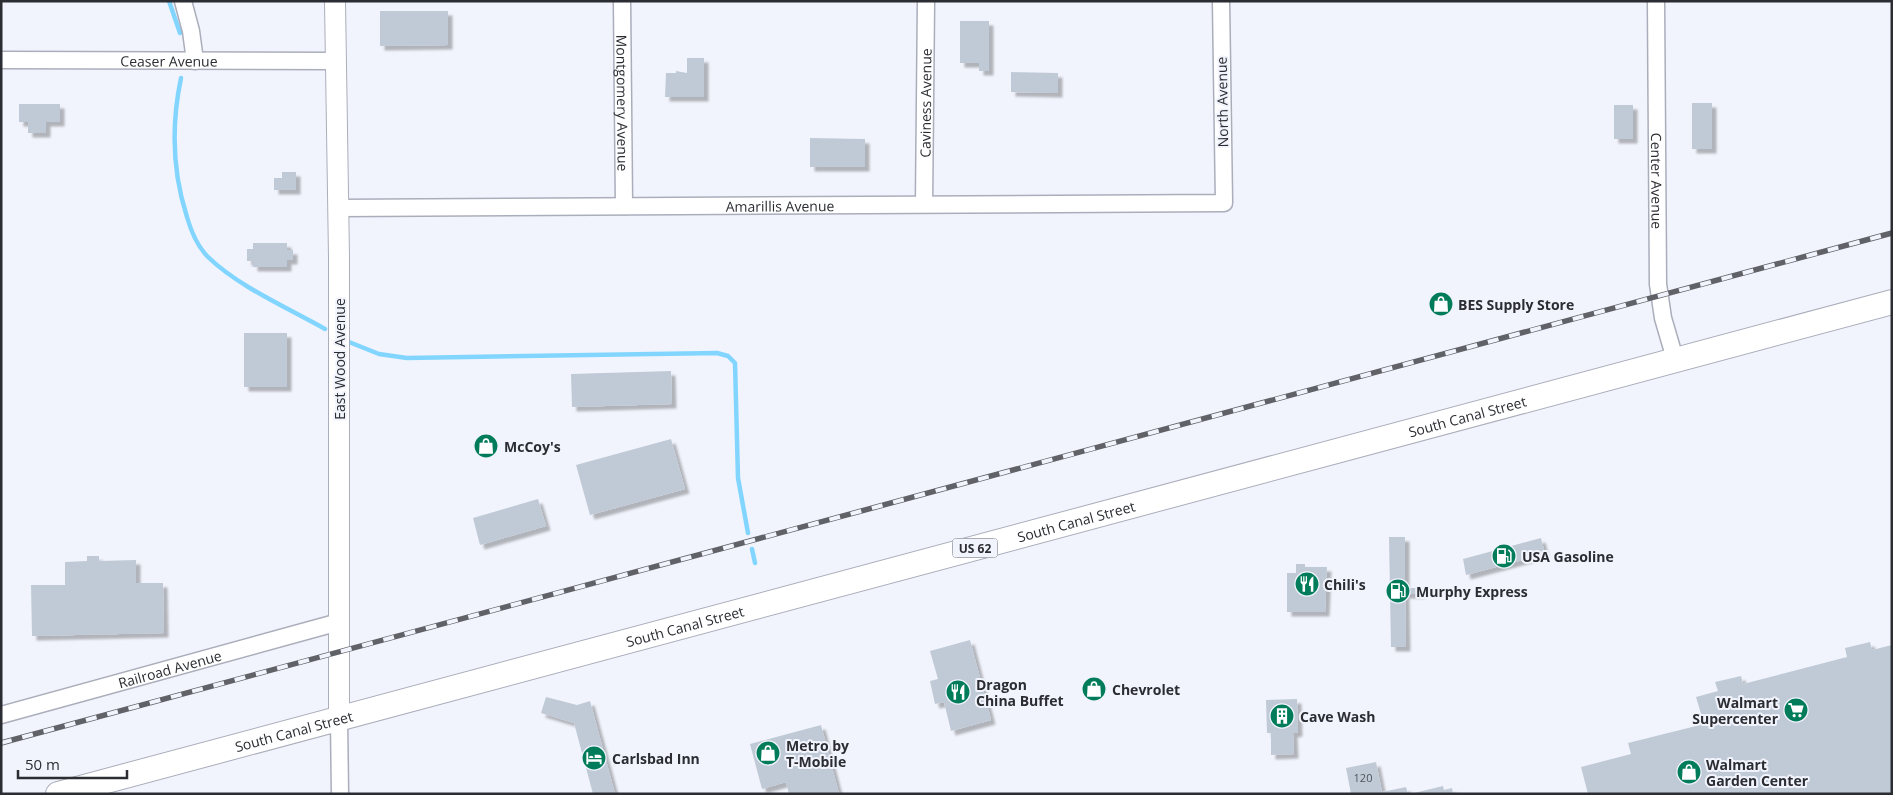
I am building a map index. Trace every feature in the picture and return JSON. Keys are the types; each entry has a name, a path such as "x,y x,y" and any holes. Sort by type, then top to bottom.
{"highway":[{"name":"South Canal Street","path":"58,794 1892,302"}],"main road":[{"name":"East Wood Avenue","path":"336,1 339,718"}],"street":[{"path":"183,1 191,31 195,61"},
{"name":"Montgomery Avenue","path":"622,1 624,206"},
{"name":"Caviness Avenue","path":"924,204 926,1"},
{"name":"North Avenue","path":"1221,1 1224,203"},
{"name":"Center Avenue","path":"1656,1 1658,284 1664,318 1675,359"},
{"name":"Ceaser Avenue","path":"1,60 336,61"},
{"name":"Amarillis Avenue","path":"338,208 1224,203"},
{"name":"Railroad Avenue","path":"1,715 339,622"},
{"path":"339,718 340,794"}],"building":[{"path":"380,11 448,11 448,45 380,46"},
{"path":"960,21 989,21 989,71 979,71 979,63 960,63"},
{"path":"687,58 704,58 704,97 665,97 666,73 676,73 676,71 687,73"},
{"path":"1011,72 1058,73 1058,93 1011,92"},
{"path":"1692,103 1712,103 1712,149 1692,149"},
{"path":"19,104 60,104 60,122 46,122 46,133 28,133 28,122 19,122"},
{"path":"1614,105 1633,105 1633,139 1614,139"},
{"path":"810,138 865,139 865,167 810,167"},
{"path":"282,172 296,172 296,190 274,190 274,178 282,178"},
{"path":"253,243 287,243 287,250 293,250 293,260 287,260 287,267 253,267 253,261 247,261 247,249 253,249"},
{"path":"244,333 287,333 287,387 244,387"},
{"path":"671,371 672,404 572,407 571,374"},
{"path":"671,439 685,489 590,515 576,465"},
{"path":"538,499 546,526 480,545 473,518"},
{"name":"Murphy Express","path":"1389,537 1405,537 1405,588 1421,588 1421,594 1405,594 1406,647 1391,647"},
{"name":"USA Gasoline","path":"1541,538 1545,554 1466,575 1463,559"},
{"path":"87,556 99,556 99,561 136,560 136,583 163,583 164,633 32,636 31,585 65,585 65,562 87,561"},
{"name":"Chili's","path":"1296,564 1305,564 1305,567 1327,567 1325,612 1287,612 1287,573 1296,573"},
{"name":"Dragon China Buffet","path":"970,640 991,720 951,731 944,702 935,704 930,681 938,679 930,651"},
{"name":"Walmart Supercenter","path":"1870,642 1872,650 1892,645 1892,794 1588,794 1581,767 1631,754 1628,743 1704,724 1696,697 1718,691 1715,682 1741,676 1743,684 1847,657 1845,648"},
{"name":"Carlsbad Inn","path":"546,697 577,705 590,701 615,794 593,794 574,723 541,713"},
{"name":"Cave Wash","path":"1297,699 1298,732 1293,733 1294,754 1271,755 1271,733 1267,733 1266,700"},
{"path":"821,725 839,794 789,794 786,782 762,789 750,744"},
{"path":"1376,762 1382,792 1406,787 1408,794 1351,794 1346,768"},
{"path":"1443,786 1444,790 1452,788 1453,794 1410,794"}],"waterway":[{"path":"169,1 180,33"},
{"path":"181,78 175,131 176,165 182,200 198,244 208,257 234,278 325,329"},
{"path":"349,342 379,354 407,358 717,353 728,356 735,363 738,478 748,533"},
{"path":"752,549 755,563"}],"railway":[{"path":"1,743 1892,233"}],"place":[{"name":"BES Supply Store","path":"1441,304"},
{"name":"McCoy's","path":"486,446"},
{"name":"USA Gasoline","path":"1504,556"},
{"name":"Chili's","path":"1307,584"},
{"name":"Murphy Express","path":"1398,591"},
{"name":"Chevrolet","path":"1094,689"},
{"name":"Dragon China Buffet","path":"958,692"},
{"name":"Walmart Supercenter","path":"1796,710"},
{"name":"Cave Wash","path":"1282,716"},
{"name":"Metro by T-Mobile","path":"768,753"},
{"name":"Carlsbad Inn","path":"594,758"},
{"name":"Walmart Garden Center","path":"1689,772"}]}
